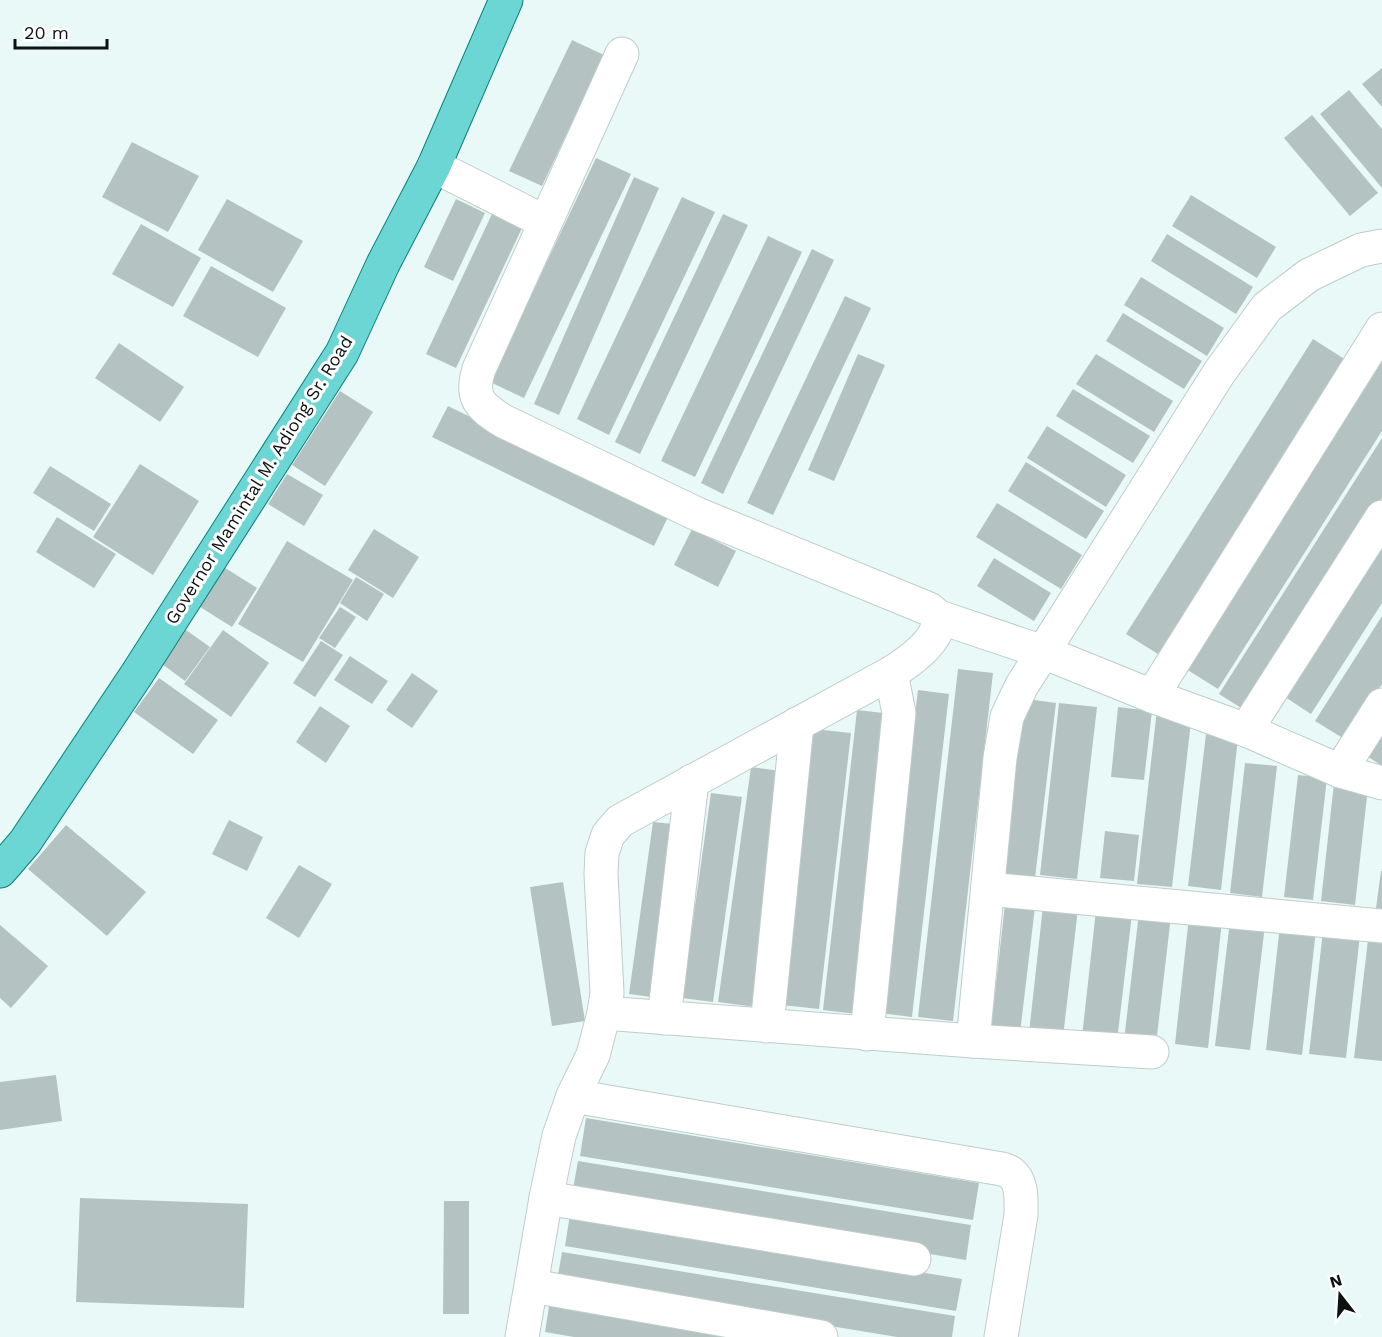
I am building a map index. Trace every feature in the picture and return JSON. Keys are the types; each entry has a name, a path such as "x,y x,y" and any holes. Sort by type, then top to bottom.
{"main road":[{"name":"Governor Mamintal M. Adiong Sr. Road","path":"0,871 25,842 138,674 342,353 383,264 434,166 506,0"}],"street":[{"path":"622,54 479,369 475,392 488,412 698,514 915,602 929,609 936,616 1043,652 1152,696 1246,730 1340,771 1382,783"},
{"path":"434,166 545,222"},
{"path":"973,1041 1000,758 1007,717 1021,687 1219,373 1267,307 1310,275 1361,250 1382,246"},
{"path":"1152,696 1382,329"},
{"path":"1246,730 1382,517"},
{"path":"522,1337 546,1198 560,1136 573,1096 593,1055 604,1013 607,993 601,874 602,853 608,835 620,821 891,674 927,645 934,635 937,625 936,616"},
{"path":"867,1034 899,712 891,674"},
{"path":"1340,771 1382,705"},
{"path":"767,1026 797,724"},
{"path":"664,1018 692,781"},
{"path":"987,889 1382,926"},
{"path":"604,1013 867,1034 1152,1052"},
{"path":"573,1096 1002,1168 1012,1173 1021,1197 1021,1215 1001,1337"},
{"path":"546,1198 914,1259"},
{"path":"532,1287 821,1337"}],"building":[{"path":"572,40 604,55 542,186 509,171"},
{"path":"1382,68 1382,107 1362,84"},
{"path":"1349,90 1382,129 1382,188 1320,114"},
{"path":"1312,115 1378,193 1350,216 1284,138"},
{"path":"132,142 199,176 168,232 102,197"},
{"path":"596,158 631,174 524,398 490,382"},
{"path":"634,177 659,188 559,415 534,404"},
{"path":"1191,195 1276,247 1257,278 1172,226"},
{"path":"682,197 715,212 609,435 577,419"},
{"path":"227,199 303,241 273,292 198,250"},
{"path":"456,199 485,213 453,281 424,267"},
{"path":"492,214 522,228 456,368 426,354"},
{"path":"723,214 748,225 640,454 615,442"},
{"path":"141,224 201,258 173,307 112,274"},
{"path":"1167,234 1253,287 1236,314 1151,261"},
{"path":"768,236 802,252 695,477 661,461"},
{"path":"812,249 834,260 723,494 701,483"},
{"path":"211,266 286,308 258,357 183,316"},
{"path":"1141,277 1224,328 1207,356 1124,305"},
{"path":"845,296 871,308 773,515 747,503"},
{"path":"1123,313 1202,361 1184,389 1106,341"},
{"path":"1313,339 1346,360 1158,654 1126,634"},
{"path":"119,343 184,387 160,422 95,378"},
{"path":"858,354 885,365 834,481 808,470"},
{"path":"1096,354 1173,401 1154,432 1076,384"},
{"path":"1382,361 1382,431 1218,689 1186,669"},
{"path":"1073,389 1150,436 1133,463 1056,416"},
{"path":"340,391 373,412 325,486 292,465"},
{"path":"448,406 669,515 654,546 432,437"},
{"path":"1047,426 1126,475 1106,507 1027,458"},
{"path":"1382,438 1382,498 1246,711 1219,694"},
{"path":"1026,462 1104,511 1086,539 1008,491"},
{"path":"140,464 199,501 153,575 93,537"},
{"path":"50,466 111,504 94,531 33,493"},
{"path":"287,474 323,495 304,526 268,504"},
{"path":"997,503 1082,555 1061,589 976,537"},
{"path":"57,517 116,554 94,588 36,552"},
{"path":"374,529 419,557 393,598 348,570"},
{"path":"692,529 736,551 718,587 674,565"},
{"path":"1382,538 1382,603 1311,714 1282,695"},
{"path":"287,541 353,580 303,662 238,624"},
{"path":"994,558 1051,593 1034,621 977,586"},
{"path":"222,566 257,588 232,627 197,605"},
{"path":"356,577 384,594 367,621 340,603"},
{"path":"340,607 356,617 335,648 319,638"},
{"path":"1382,616 1382,684 1346,740 1315,721"},
{"path":"186,630 210,647 185,681 162,664"},
{"path":"223,630 269,663 231,717 184,684"},
{"path":"321,641 343,655 315,697 293,683"},
{"path":"350,656 388,681 372,704 334,680"},
{"path":"958,669 993,673 953,1021 918,1017"},
{"path":"412,673 438,691 412,728 386,710"},
{"path":"159,678 218,720 193,754 134,712"},
{"path":"918,690 949,694 912,1017 880,1013"},
{"path":"1019,698 1056,703 1035,878 999,875"},
{"path":"1059,703 1097,707 1077,879 1040,875"},
{"path":"320,706 350,726 326,763 296,742"},
{"path":"1118,707 1152,711 1144,780 1111,777"},
{"path":"857,710 892,714 857,1014 823,1010"},
{"path":"1157,710 1192,713 1172,887 1137,884"},
{"path":"1382,712 1382,766 1358,750"},
{"path":"814,729 851,733 819,1009 782,1005"},
{"path":"1206,734 1238,738 1221,890 1188,886"},
{"path":"1245,763 1277,766 1262,897 1230,893"},
{"path":"751,767 788,772 755,1007 718,1002"},
{"path":"1298,775 1327,778 1313,900 1284,897"},
{"path":"1334,783 1368,787 1355,905 1321,901"},
{"path":"711,793 742,797 713,1002 682,998"},
{"path":"229,820 263,837 247,871 212,854"},
{"path":"653,822 684,825 659,998 629,994"},
{"path":"66,825 146,892 107,936 28,869"},
{"path":"1105,831 1139,835 1134,881 1100,878"},
{"path":"299,865 332,884 299,938 266,918"},
{"path":"1382,871 1382,909 1376,908"},
{"path":"563,882 585,1021 552,1026 530,887"},
{"path":"1005,904 1035,907 1020,1033 991,1029"},
{"path":"1043,906 1078,909 1063,1037 1029,1033"},
{"path":"1096,910 1132,914 1117,1041 1082,1037"},
{"path":"1139,913 1171,916 1156,1044 1124,1040"},
{"path":"1189,917 1222,921 1208,1048 1175,1044"},
{"path":"1230,921 1265,925 1250,1050 1215,1046"},
{"path":"0,925 48,966 11,1008 0,998"},
{"path":"1280,925 1316,930 1302,1055 1266,1050"},
{"path":"1323,931 1360,935 1346,1058 1309,1054"},
{"path":"1368,940 1382,941 1382,1061 1354,1058"},
{"path":"56,1075 62,1121 0,1130 0,1082"},
{"path":"586,1118 979,1183 973,1220 580,1156"},
{"path":"578,1161 971,1225 966,1260 572,1195"},
{"path":"80,1198 248,1204 244,1308 76,1302"},
{"path":"444,1201 469,1201 469,1314 443,1314"},
{"path":"570,1214 962,1279 956,1311 565,1246"},
{"path":"562,1252 955,1316 952,1337 897,1337 557,1281"},
{"path":"550,1300 770,1337 574,1337 545,1332"}]}
